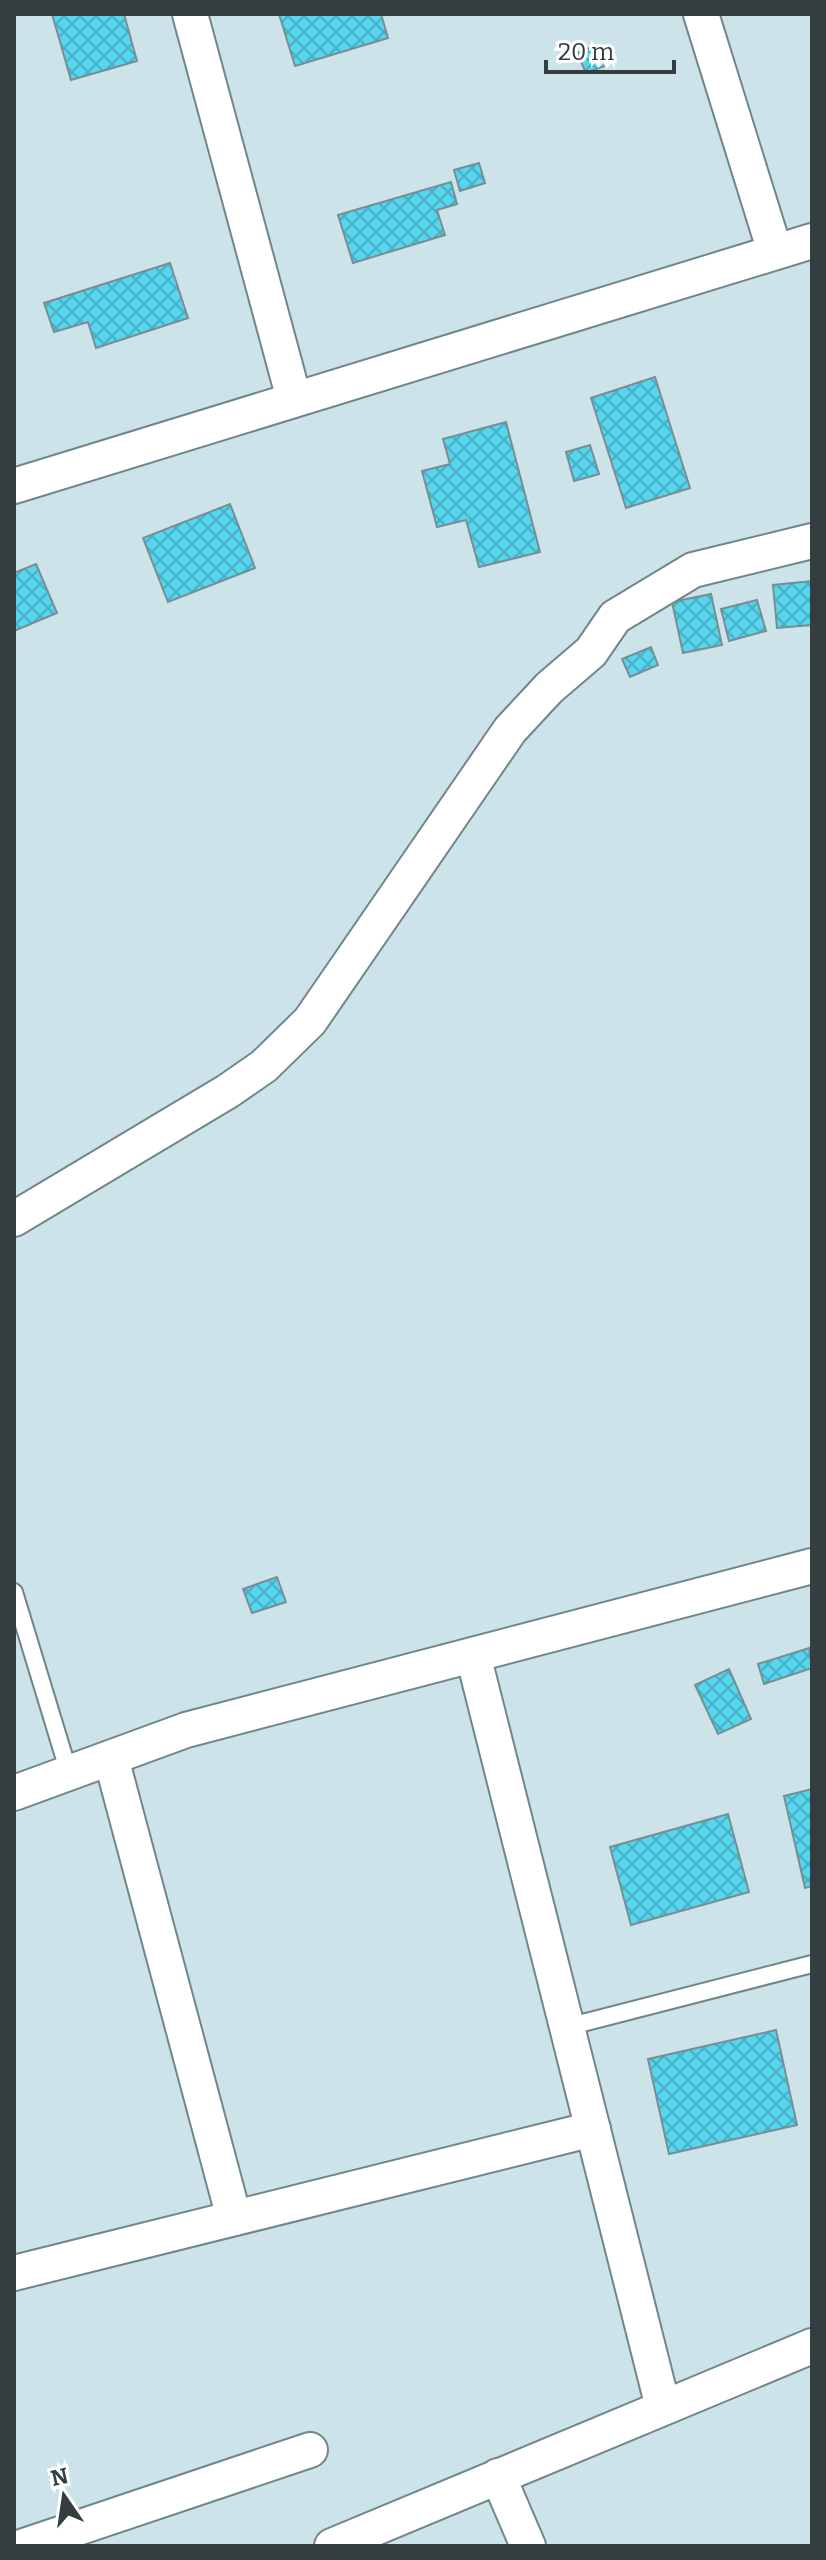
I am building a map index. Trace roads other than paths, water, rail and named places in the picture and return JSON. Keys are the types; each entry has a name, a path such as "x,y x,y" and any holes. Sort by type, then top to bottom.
{"street":[{"path":"190,14 294,399"},
{"path":"701,14 775,252"},
{"path":"14,486 812,241"},
{"path":"14,1219 228,1091 264,1066 310,1021 510,730 549,688 591,652 615,617 693,570 812,541"},
{"path":"14,1793 186,1730 812,1566"},
{"path":"473,1655 663,2407"},
{"path":"111,1758 234,2218"},
{"path":"14,2273 593,2129"},
{"path":"332,2546 812,2346"},
{"path":"24,2546 310,2450"},
{"path":"498,2476 528,2546"}],"lane":[{"path":"14,1592 69,1773"},
{"path":"567,2027 812,1964"}]}
